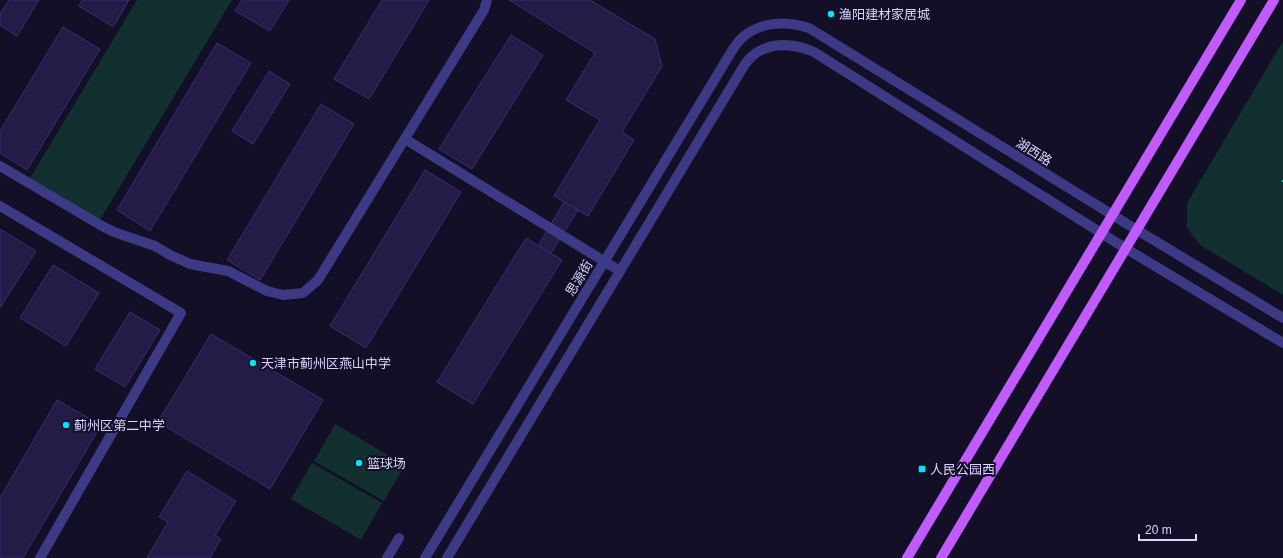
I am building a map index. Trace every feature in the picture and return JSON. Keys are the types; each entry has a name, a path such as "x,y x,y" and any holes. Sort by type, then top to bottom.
{"main road":[{"path":"907,558 1241,0"},
{"path":"941,558 1274,0"}],"street":[{"path":"0,166 102,226 114,232 155,246 190,264 228,271 267,291 283,295 303,293 318,280 484,10 487,0"},
{"name":"湖西路","path":"768,25 784,23 796,24 809,28 1112,215 1283,318"},
{"name":"思源街","path":"425,558 733,49 743,37 758,28 768,25"},
{"path":"447,558 745,64 756,53 772,46 786,44 801,47 814,52 1125,248 1283,343"},
{"path":"405,139 620,270"},
{"path":"0,206 181,313 40,558"},
{"path":"387,558 400,538"}],"path":[{"path":"1283,180 1283,185"}],"green space":[{"path":"137,0 232,0 100,220 30,178"},
{"path":"1283,41 1283,295 1200,245 1187,228 1187,203"},
{"name":"篮球场","path":"335,424 405,465 384,501 314,461"},
{"name":"篮球场","path":"312,463 382,503 361,540 291,499"}],"building":[{"path":"9,0 39,0 17,36 0,25 0,14"},
{"path":"82,0 129,0 113,27 79,6"},
{"path":"242,0 289,0 270,31 235,11"},
{"path":"382,0 429,0 369,99 334,79"},
{"path":"509,0 590,0 655,39 662,66 622,132 634,140 588,216 554,196 600,120 566,100 595,53"},
{"path":"63,27 100,49 27,170 0,153 0,131"},
{"path":"511,35 543,55 472,169 439,149"},
{"path":"217,43 251,63 150,231 117,210"},
{"path":"269,71 290,84 253,144 232,131"},
{"path":"321,104 354,124 260,280 227,260"},
{"path":"425,170 461,192 366,348 330,326"},
{"path":"564,202 578,210 551,253 538,246"},
{"path":"0,229 36,251 0,308"},
{"path":"526,238 562,260 473,404 437,382"},
{"path":"53,265 99,293 66,346 20,318"},
{"path":"130,312 160,330 125,387 95,369"},
{"path":"211,334 323,400 270,489 158,422"},
{"path":"57,400 101,425 23,558 0,558 0,498"},
{"path":"187,471 236,501 215,535 221,539 210,558 147,558 168,522 159,517"}],"place":[{"name":"渔阳建材家居城","path":"831,14"},
{"name":"天津市蓟州区燕山中学","path":"253,363"},
{"name":"蓟州区第二中学","path":"66,425"},
{"name":"篮球场","path":"359,463"},
{"name":"人民公园西","path":"922,469"}]}
